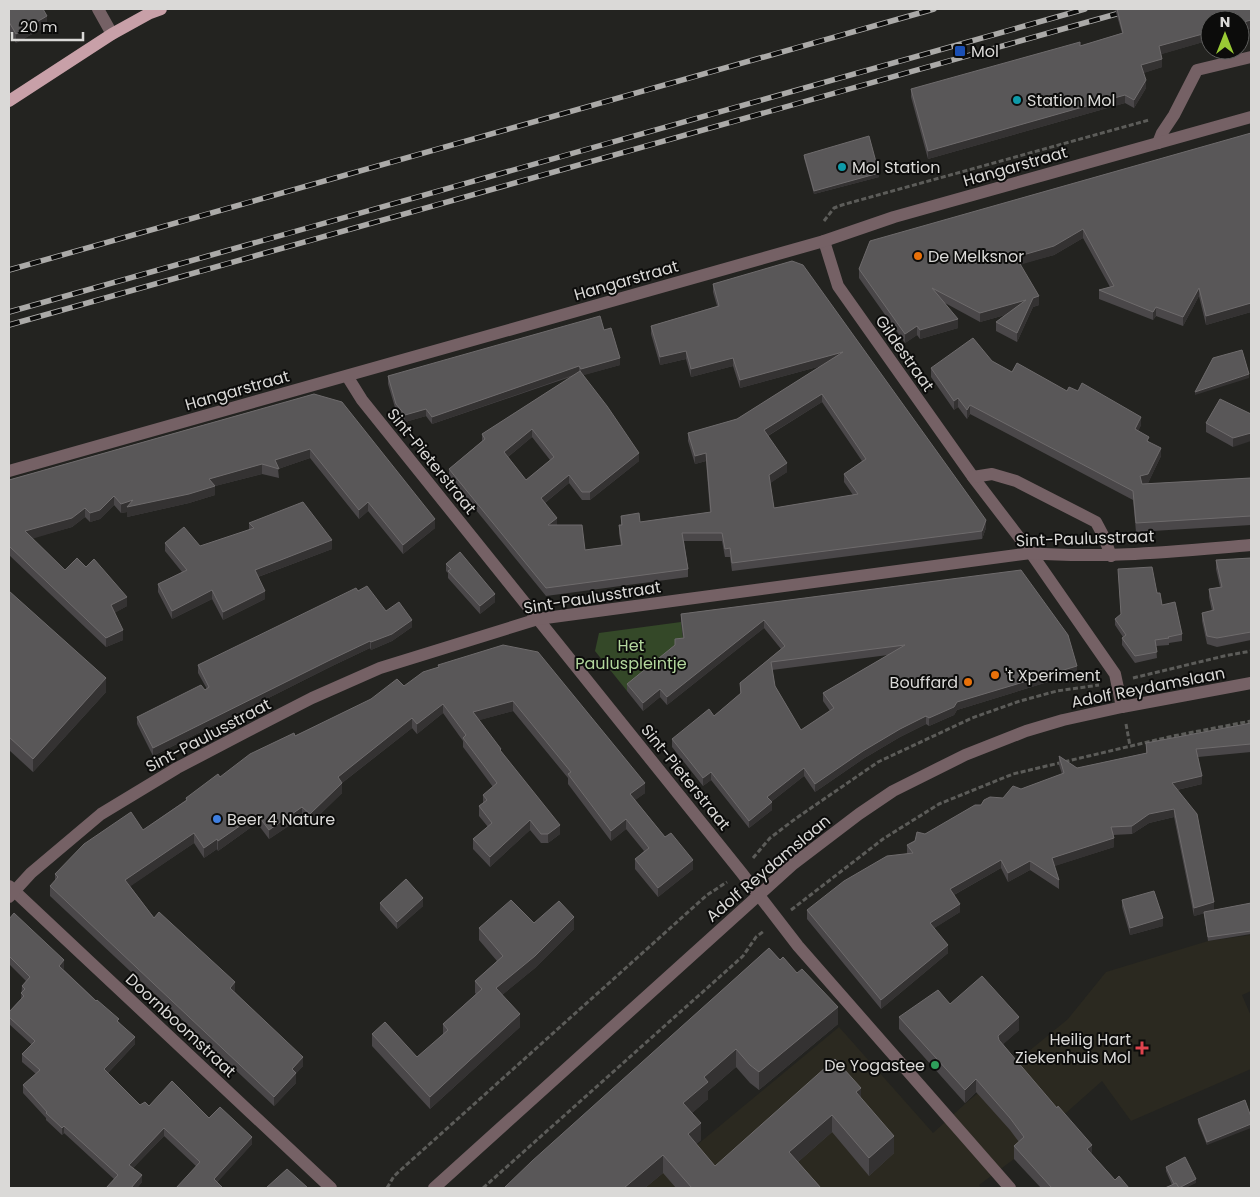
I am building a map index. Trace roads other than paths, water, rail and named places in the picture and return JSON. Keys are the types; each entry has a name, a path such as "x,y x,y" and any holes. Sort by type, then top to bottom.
{"main road":[{"path":"9,101 112,34 161,9"}],"street":[{"path":"98,9 112,34"},
{"path":"1158,143 1197,70 1251,57"},
{"name":"Hangarstraat","path":"9,471 824,241 894,217 1251,117"},
{"name":"Gildestraat","path":"824,241 838,286 1115,674 1122,706"},
{"name":"Sint-Pieterstraat","path":"347,376 362,400 741,872 777,920 1010,1188"},
{"path":"973,477 992,474 1016,482 1096,522 1111,556"},
{"name":"Sint-Paulusstraat","path":"11,891 101,814 177,768 253,728 312,698 380,668 538,619 1030,554 1111,556 1251,546"},
{"name":"Adolf Reydamslaan","path":"434,1188 800,858 893,791 965,755 1026,731 1122,706 1251,683"},
{"name":"Doornboomstraat","path":"11,891 331,1188"}],"railway":[{"path":"9,270 934,9"},
{"path":"9,312 1085,9"},
{"path":"9,325 1134,9"}],"place":[{"name":"Mol","path":"960,51"},
{"name":"Station Mol","path":"1017,100"},
{"name":"Mol Station","path":"842,167"},
{"name":"De Melksnor","path":"918,256"},
{"name":"'t Xperiment","path":"995,675"},
{"name":"Bouffard","path":"968,682"},
{"name":"Beer 4 Nature","path":"217,819"},
{"name":"Heilig Hart Ziekenhuis Mol","path":"1142,1048"},
{"name":"De Yogastee","path":"935,1065"}],"park label":[{"name":"Het Pauluspleintje","path":"631,654"}]}
